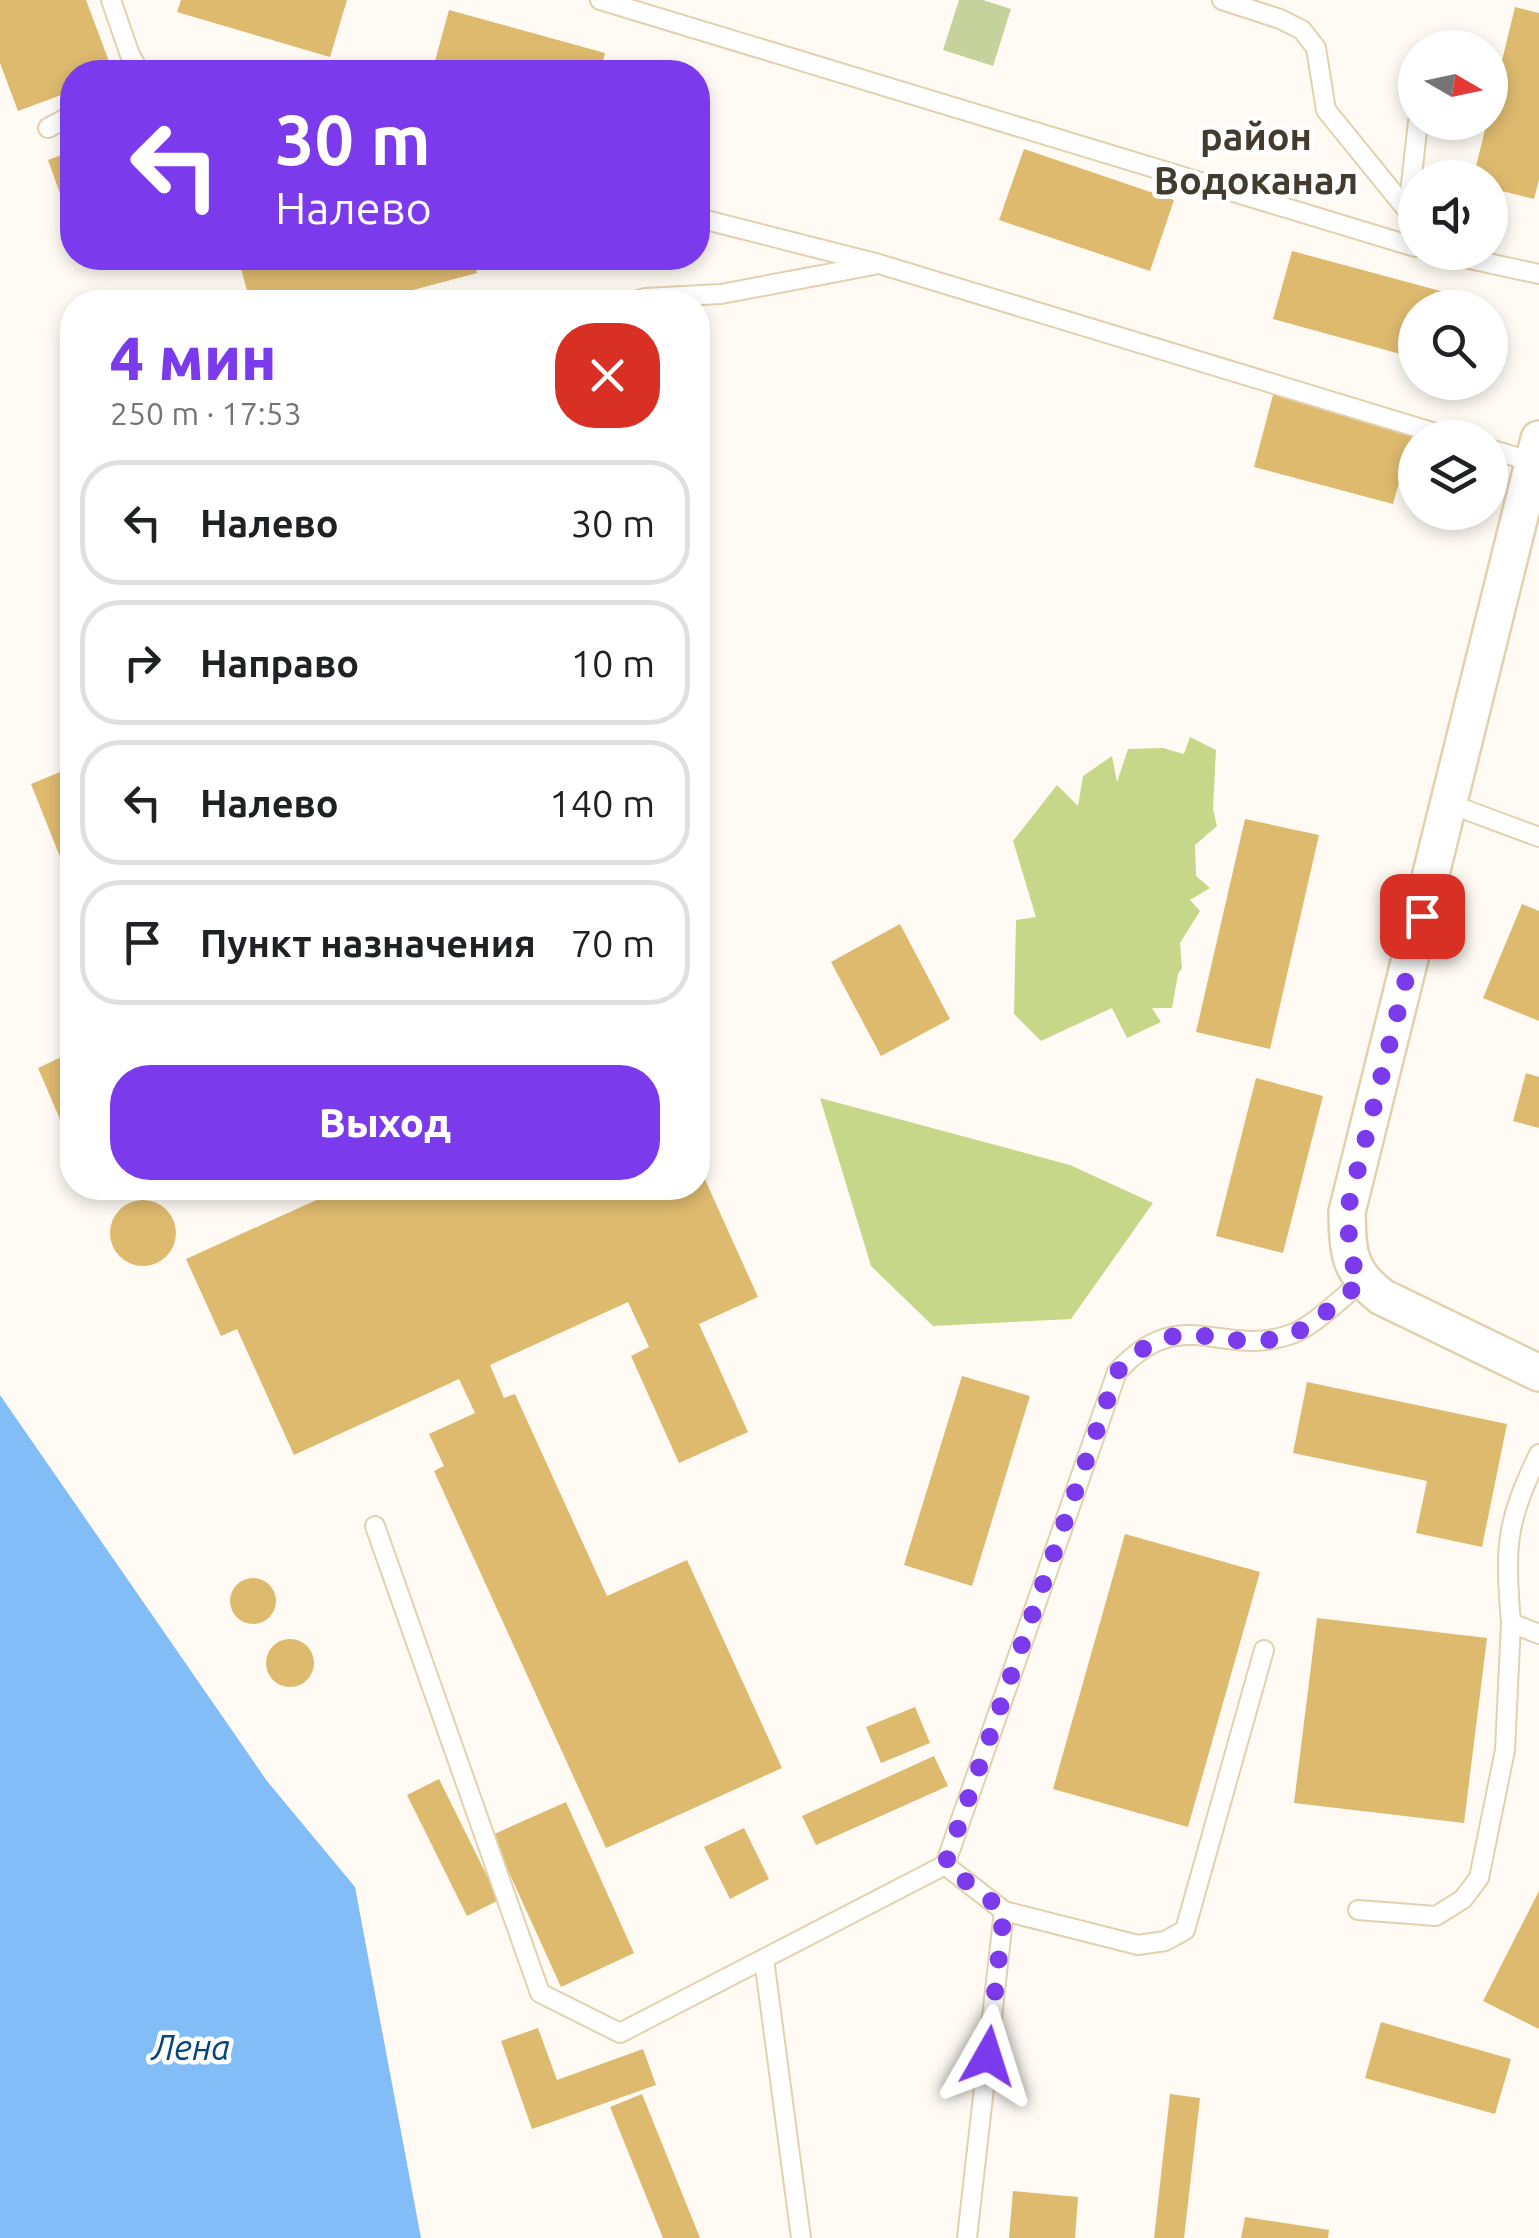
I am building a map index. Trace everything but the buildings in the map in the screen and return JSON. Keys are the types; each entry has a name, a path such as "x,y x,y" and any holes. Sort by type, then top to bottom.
{"street":[{"path":"1536,450 1347,1212 1351,1260 1362,1282 1382,1297 1539,1373"}],"lane":[{"path":"111,0 133,60"},
{"path":"600,0 1398,242"},
{"path":"1222,0 1302,30 1316,48 1326,110 1398,202"},
{"path":"48,128 60,122"},
{"path":"710,221 879,264 1398,422"},
{"path":"710,295 879,264"},
{"path":"1508,267 1539,274"},
{"path":"1508,449 1536,450"},
{"path":"1450,804 1539,837"},
{"path":"375,1526 540,1993 620,2032 945,1865 1117,1372 1133,1354 1156,1340 1182,1333 1265,1341 1296,1333 1362,1282"},
{"path":"1358,1910 1436,1916 1463,1900 1479,1878 1505,1750 1512,1623 1506,1550 1520,1492 1539,1454"},
{"path":"1512,1623 1539,1634"},
{"path":"945,1865 1004,1911 1138,1945 1165,1941 1185,1930 1264,1650"},
{"path":"968,2238 1004,1911"},
{"path":"764,1959 801,2238"}],"green space":[{"path":"959,0 983,0 1011,9 993,66 943,50"},
{"path":"1190,737 1216,750 1213,809 1217,826 1195,845 1196,876 1210,888 1190,900 1200,911 1180,943 1182,968 1172,1008 1152,1008 1161,1022 1127,1038 1112,1008 1041,1041 1014,1014 1016,920 1036,917 1013,841 1057,785 1078,806 1083,776 1112,756 1117,782 1128,749 1163,748 1184,754"},
{"path":"820,1098 1070,1165 1153,1203 1071,1319 933,1326 871,1266"}],"water":[{"name":"Лена","path":"0,1395 267,1781 355,1887 421,2238 0,2238"}],"district":[{"name":"район Водоканал","path":"1256,158"}],"route":[{"path":"988,2056 1004,1911 945,1865 1117,1372 1133,1354 1156,1340 1182,1333 1265,1341 1296,1333 1362,1282 1351,1260 1347,1212 1422,916"}]}
